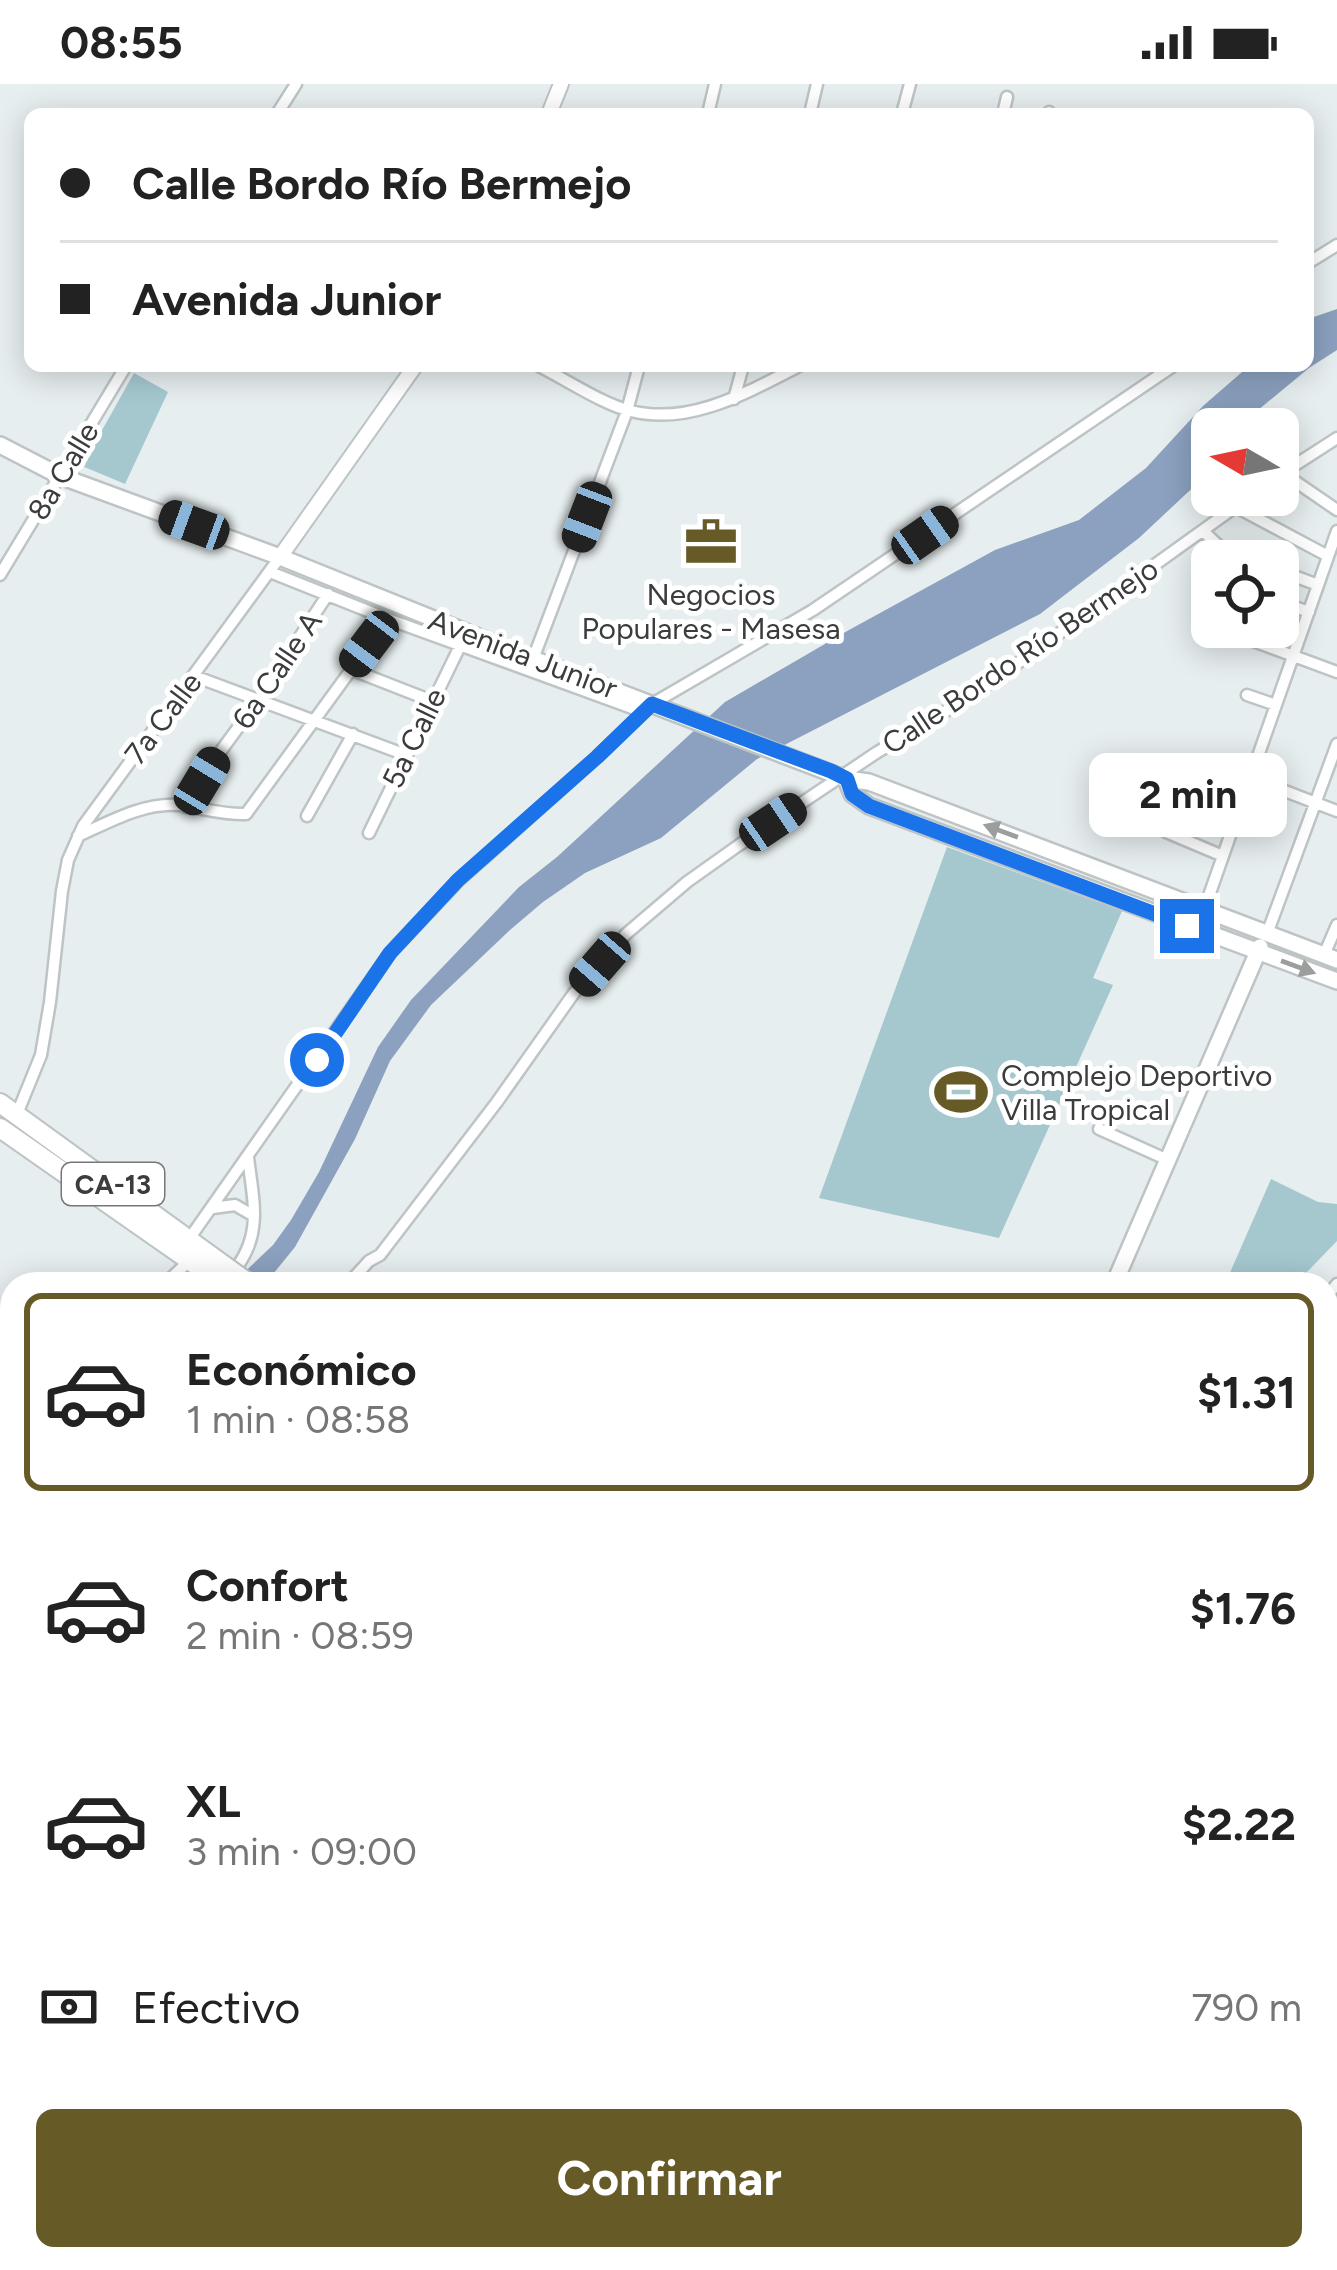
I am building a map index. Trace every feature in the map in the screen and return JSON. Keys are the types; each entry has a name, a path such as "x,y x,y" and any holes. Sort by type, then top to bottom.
{"highway":[{"name":"CA-13","path":"9,1109 215,1272"},
{"name":"CA-13","path":"0,1128 189,1250"}],"main road":[{"name":"Avenida Junior","path":"0,445 60,476 275,564 1331,957"},
{"name":"Avenida Junior","path":"840,776 852,794 869,806 1337,981"},
{"path":"1119,1272 1267,934"}],"street":[{"path":"1004,108 1007,98"},
{"name":"8a Calle","path":"0,575 122,372"},
{"name":"7a Calle","path":"9,1109 41,1055 62,891 68,860 83,826 411,372"},
{"path":"550,372 627,411 649,414 681,413 734,399 787,372"},
{"path":"533,659 637,372"},
{"path":"734,399 741,372"},
{"path":"173,1272 390,953 458,880 654,708 813,610 1164,372"},
{"path":"1299,462 1337,438"},
{"path":"1299,486 1337,511"},
{"name":"Calle Bordo Río Bermejo","path":"359,1272 380,1255 574,993 626,934 704,869 840,776 976,693 1224,516"},
{"path":"1253,516 1328,556"},
{"path":"1203,531 1213,540"},
{"path":"1204,910 1337,531"},
{"path":"275,564 328,594 388,619 654,708"},
{"path":"1299,578 1318,585"},
{"name":"6a Calle A","path":"186,806 328,594"},
{"path":"1299,609 1309,612"},
{"path":"78,836 152,806 186,806 242,816 252,810 388,619"},
{"name":"5a Calle","path":"369,833 461,644"},
{"path":"1272,648 1337,672"},
{"path":"350,670 432,701"},
{"path":"194,676 406,755"},
{"path":"1247,694 1276,704"},
{"path":"307,816 352,734"},
{"path":"1267,934 1337,744"},
{"path":"1250,778 1337,811"},
{"path":"1199,797 1238,813"},
{"path":"1166,832 1223,856"},
{"path":"1331,957 1337,925"},
{"path":"1099,1129 1168,1160"},
{"path":"229,1272 246,1257 253,1239 248,1157"},
{"path":"213,1208 235,1205 254,1216"}],"shaded area":[{"path":"1337,309 1337,350 1314,365 1314,317"},
{"path":"1242,372 1304,372 1260,408 1201,408"},
{"path":"134,373 168,392 125,484 82,466"},
{"path":"1191,419 1191,489 1139,538 1040,614 757,759 661,838 585,873 510,930 431,1005 390,1061 355,1139 295,1247 275,1272 245,1272 291,1220 378,1047 411,1000 519,887 725,702 995,550 1079,520 1146,468"},
{"name":"Complejo Deportivo Villa Tropical","path":"947,847 1122,911 1093,978 1113,985 999,1238 819,1198"},
{"path":"1271,1179 1318,1202 1337,1204 1337,1241 1307,1272 1230,1272"}],"place":[{"name":"Negocios Populares - Masesa","path":"711,542"},
{"name":"Complejo Deportivo Villa Tropical","path":"961,1092"}],"route":[{"path":"317,1060 390,953 458,880 652,704 831,771 847,779 852,794 869,806 1187,926"}]}
